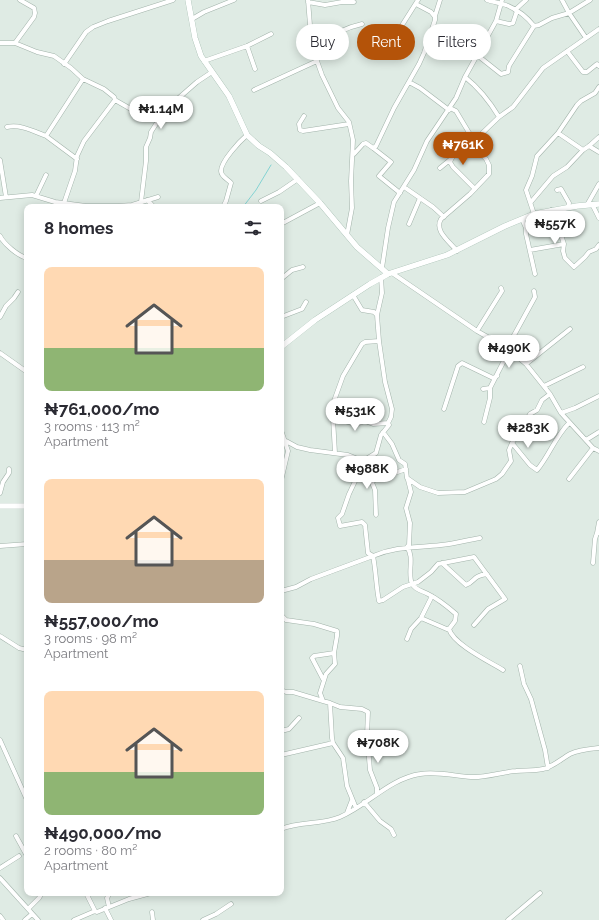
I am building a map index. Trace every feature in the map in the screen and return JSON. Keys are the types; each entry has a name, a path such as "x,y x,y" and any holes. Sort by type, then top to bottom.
{"street":[{"path":"15,43 34,17 35,13 34,8 20,0"},
{"path":"64,64 86,32 93,27 172,0"},
{"path":"188,0 195,38 204,62 229,96 247,135 259,146 275,157 298,179 357,247 382,268 477,331 509,350 526,364 550,394 560,413 593,448 599,451"},
{"path":"192,19 204,12 234,0"},
{"path":"373,148 376,146 394,108 424,53 440,0"},
{"path":"487,0 501,2 530,20 534,26"},
{"path":"496,21 510,24 513,23 516,11 526,0"},
{"path":"562,0 586,38"},
{"path":"508,72 509,66 534,26 552,18 569,13 590,0"},
{"path":"310,24 308,1 325,5 342,1 354,2"},
{"path":"404,24 417,2 431,12 435,17"},
{"path":"491,30 496,21 501,2"},
{"path":"440,168 466,147 474,143 499,118 513,107 539,71 599,29"},
{"path":"204,62 247,46 271,34"},
{"path":"0,42 15,43 37,52 54,56 83,79 112,95 115,100 136,112"},
{"path":"247,46 255,69"},
{"path":"567,51 583,72 587,72 597,64 599,66"},
{"path":"382,268 394,202 414,170 427,141 456,98 474,60"},
{"path":"483,60 501,74 508,72 513,74"},
{"path":"254,90 317,61 338,108 350,124 353,140 351,182 352,208 347,228 347,236"},
{"path":"141,202 146,161 146,147 151,132 165,110 197,82 212,72"},
{"path":"465,77 476,86 494,108 499,118"},
{"path":"46,136 83,79"},
{"path":"409,82 449,109 456,111 476,149 486,159 489,165 489,174 438,224 438,228 457,250"},
{"path":"534,214 526,190 537,156 558,133 577,105 595,93 599,87"},
{"path":"64,203 75,171 77,159 87,136 115,100"},
{"path":"304,116 298,124 300,130 303,131 350,124"},
{"path":"7,127 14,126 28,129 46,136 77,159"},
{"path":"558,133 583,150"},
{"path":"224,204 231,183 221,171 223,165 239,143 247,135"},
{"path":"531,202 553,176 567,167 583,150 599,137"},
{"path":"353,155 363,144 366,143 391,162 379,176 400,193"},
{"path":"589,146 599,152"},
{"path":"452,158 450,162 453,167 475,189"},
{"path":"0,160 6,197"},
{"path":"36,196 46,175"},
{"path":"261,201 280,192 298,179"},
{"path":"589,205 599,184"},
{"path":"404,187 434,207 444,217"},
{"path":"556,190 561,190 569,203 568,207"},
{"path":"0,198 36,196 70,204"},
{"path":"132,204 158,197"},
{"path":"409,224 420,198"},
{"path":"147,200 151,204"},
{"path":"284,222 320,204"},
{"path":"284,344 305,326 381,277 457,250 534,214 568,207 599,204"},
{"path":"589,205 599,218"},
{"path":"551,210 554,214 564,244 563,251 565,258 574,267 589,252 596,249 599,245"},
{"path":"522,219 526,228 536,274"},
{"path":"0,236 5,243 17,253 24,256"},
{"path":"530,250 564,244"},
{"path":"284,277 292,270 303,267"},
{"path":"374,556 368,553 365,525 362,522 340,526 338,518 342,514 358,474 360,465 363,461 376,453 379,438 389,425 388,423 391,417 392,409 379,341 377,315 382,293 381,277"},
{"path":"477,331 502,291 501,288"},
{"path":"484,422 490,398 490,388 535,297 534,291"},
{"path":"0,317 6,306 18,292"},
{"path":"353,295 362,310 374,312 377,315"},
{"path":"284,316 302,309 306,302"},
{"path":"526,364 570,329"},
{"path":"335,452 332,418 330,416 330,412 335,396 343,376 363,342 379,341"},
{"path":"0,353 24,370"},
{"path":"444,409 458,366 462,363 493,378 497,376"},
{"path":"544,386 583,367"},
{"path":"483,388 490,388"},
{"path":"408,480 420,487 438,493 465,492 496,479 502,474 511,461 509,450 530,414 536,410 542,400 550,394"},
{"path":"560,413 575,408 599,396"},
{"path":"332,418 356,424 365,421 373,424 388,423"},
{"path":"512,443 530,465 537,470 544,462 562,430 569,423"},
{"path":"383,432 392,444 399,460 405,464 406,476 411,492 406,508 410,523 409,545 407,547 411,556 410,573 412,584 417,589 432,596 456,614 449,630"},
{"path":"586,440 599,432"},
{"path":"284,437 288,455 284,470"},
{"path":"286,441 310,450 348,454 363,461 376,493 376,515"},
{"path":"569,479 593,448"},
{"path":"0,494 3,482 9,473 9,469"},
{"path":"372,481 406,469"},
{"path":"1,505 24,506"},
{"path":"593,563 595,539 598,533 599,522"},
{"path":"284,590 296,587 311,579 385,551 407,547 442,545 480,538"},
{"path":"0,546 24,544"},
{"path":"374,556 376,568 376,587 379,601 403,587 412,584 431,572 438,564 474,557 504,599 488,609 474,625"},
{"path":"442,564 466,585 468,585 477,576 487,574"},
{"path":"407,639 411,629 421,618 432,596"},
{"path":"284,618 286,620 314,624 336,630 337,636 334,653 335,664 323,679 320,690 323,701"},
{"path":"421,618 449,630 468,649 503,670"},
{"path":"0,637 24,649"},
{"path":"19,648 24,647"},
{"path":"323,679 312,658 314,656 334,653"},
{"path":"520,666 524,684 531,699 548,768"},
{"path":"284,691 293,692 340,707 362,709 368,712 370,770 377,788 377,793"},
{"path":"330,704 333,743 343,758 347,786 356,808"},
{"path":"284,731 289,729 299,718"},
{"path":"0,740 24,793"},
{"path":"284,754 333,743"},
{"path":"284,828 302,823 323,822 338,818 356,808 377,793 405,778 421,773 476,777 517,771 538,770 548,768 570,754 599,748"},
{"path":"346,813 352,800"},
{"path":"364,802 380,821 389,827 394,835"},
{"path":"16,836 24,851"},
{"path":"0,868 19,856"},
{"path":"0,878 29,908 38,920"},
{"path":"508,920 540,893"},
{"path":"29,908 40,896"},
{"path":"88,896 95,911"},
{"path":"108,896 107,907 111,920"},
{"path":"77,919 95,911 97,912 140,896"},
{"path":"203,920 216,914 231,904"},
{"path":"152,912 153,920"},
{"path":"25,920 32,914"},
{"path":"0,916 3,920"}],"waterway":[{"path":"245,204 256,190 271,165"}]}
